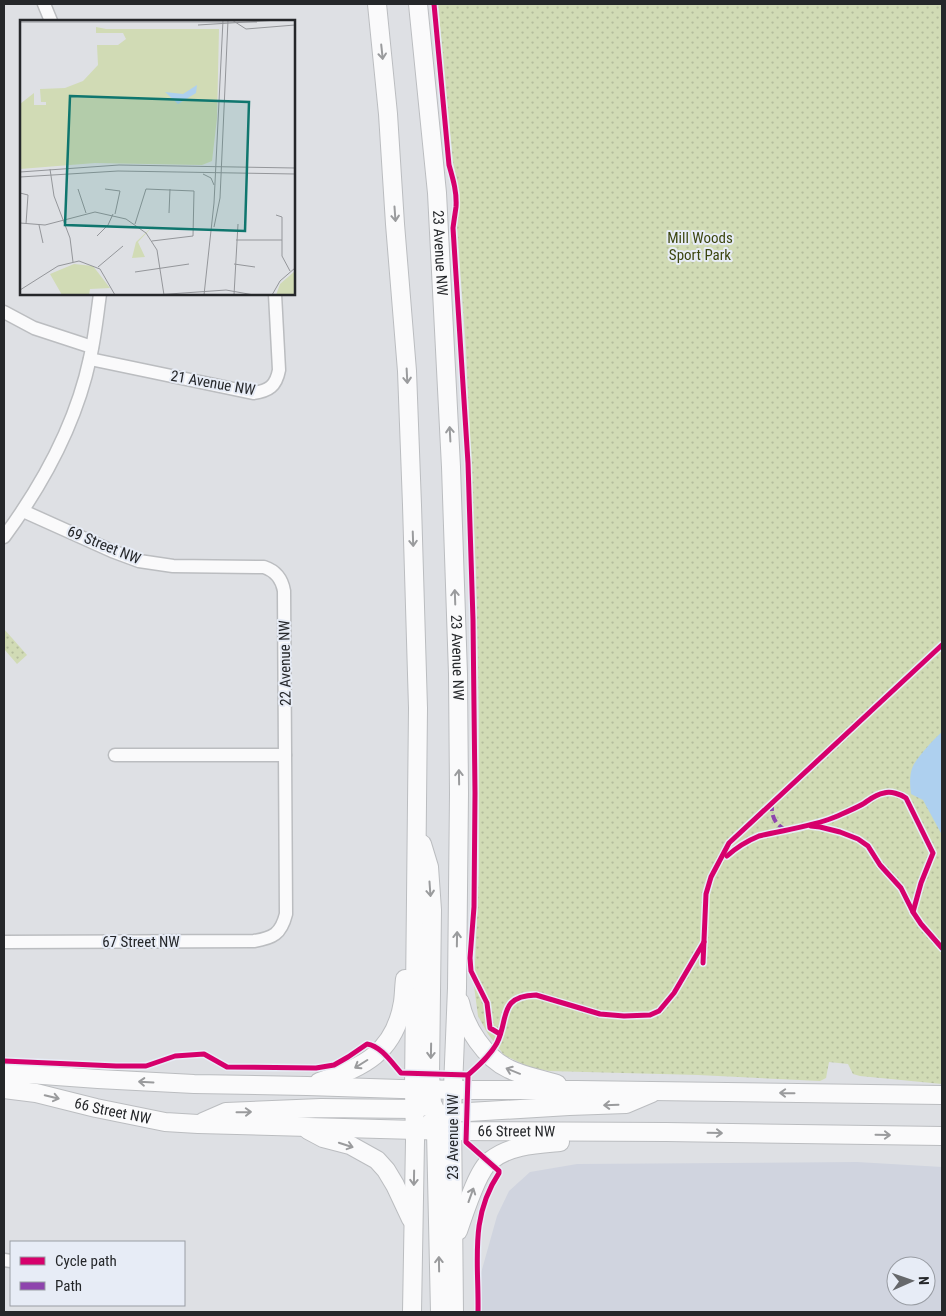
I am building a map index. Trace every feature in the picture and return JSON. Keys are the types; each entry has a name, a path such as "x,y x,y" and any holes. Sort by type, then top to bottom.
{"main road":[{"name":"23 Avenue NW","path":"378,4 407,370 413,515 418,688 416,928 433,1111 454,1240 454,1312"},
{"name":"23 Avenue NW","path":"418,4 437,193 452,467 458,674 459,793 457,988 453,1090"},
{"path":"417,824 429,866 432,910 433,1111 440,1312"},
{"path":"307,1086 348,1072 380,1051 388,1042 399,1018 403,1003 405,976 416,928"},
{"path":"457,988 465,1019 476,1039 499,1064 521,1074 577,1090"},
{"name":"66 Street NW","path":"4,1074 194,1084 307,1086 433,1111 606,1132 942,1136"},
{"name":"66 Street NW","path":"4,1088 36,1092 96,1108 165,1122 415,1130 453,1090 942,1095"},
{"path":"198,1124 226,1112 321,1108 433,1111 626,1104 657,1091"},
{"path":"301,1126 323,1138 350,1145 377,1160 395,1185 413,1225"},
{"path":"412,1312 415,1130"},
{"path":"454,1240 476,1180 488,1161 507,1151 531,1144 562,1141 606,1132"}],"street":[{"path":"44,4 51,20"},
{"path":"4,537 23,511 42,479 70,424 91,353 100,295"},
{"name":"21 Avenue NW","path":"4,312 34,328 91,353 253,392 263,392 276,381 279,370 275,295"},
{"name":"69 Street NW","path":"23,511 112,551 139,561 173,566 256,566 270,569 276,574"},
{"name":"22 Avenue NW","path":"276,574 282,583 284,591 286,914 284,924 277,934"},
{"path":"115,755 285,756"},
{"name":"67 Street NW","path":"4,942 254,941 264,940 277,934"}],"shaded area":[{"path":"857,1162 942,1167 942,1312 482,1312 481,1273 497,1216 509,1191 530,1172 577,1164"}],"green space":[{"name":"Mill Woods Sport Park","path":"438,4 942,4 942,1084 860,1076 853,1074 848,1064 829,1062 826,1078 820,1081 549,1071 529,1067 504,1055 488,1034 478,1016 474,986 479,870 479,715 476,573 466,350 457,226 459,198 453,162"},
{"path":"4,629 27,655 17,664 4,649"}],"water":[{"path":"942,732 942,835 923,800 911,794 910,780 915,762"}],"marked path":[{"path":"772,803 774,819 786,830"}],"cycle path":[{"path":"434,4 449,165 456,196 453,228 468,463 473,620 475,793 474,907 470,958 471,971 487,1003 490,1028 500,1034"},
{"path":"703,963 706,894 711,877 729,843 942,645"},
{"path":"727,856 742,844 759,836 826,820 856,808 878,795 887,792 895,793 906,798 933,853 921,883 913,912"},
{"path":"811,826 840,832 858,839 868,846 880,865 901,888 921,924 942,948"},
{"path":"478,1312 477,1258 479,1224 483,1207 499,1171 466,1142 468,1075 480,1064 497,1043 510,1004 524,996 536,995 600,1014 624,1016 650,1015 659,1011 674,993 704,942"},
{"path":"4,1061 146,1066 175,1056 204,1054 227,1067 316,1068 334,1065 367,1044 382,1051 401,1073 468,1075"}]}
